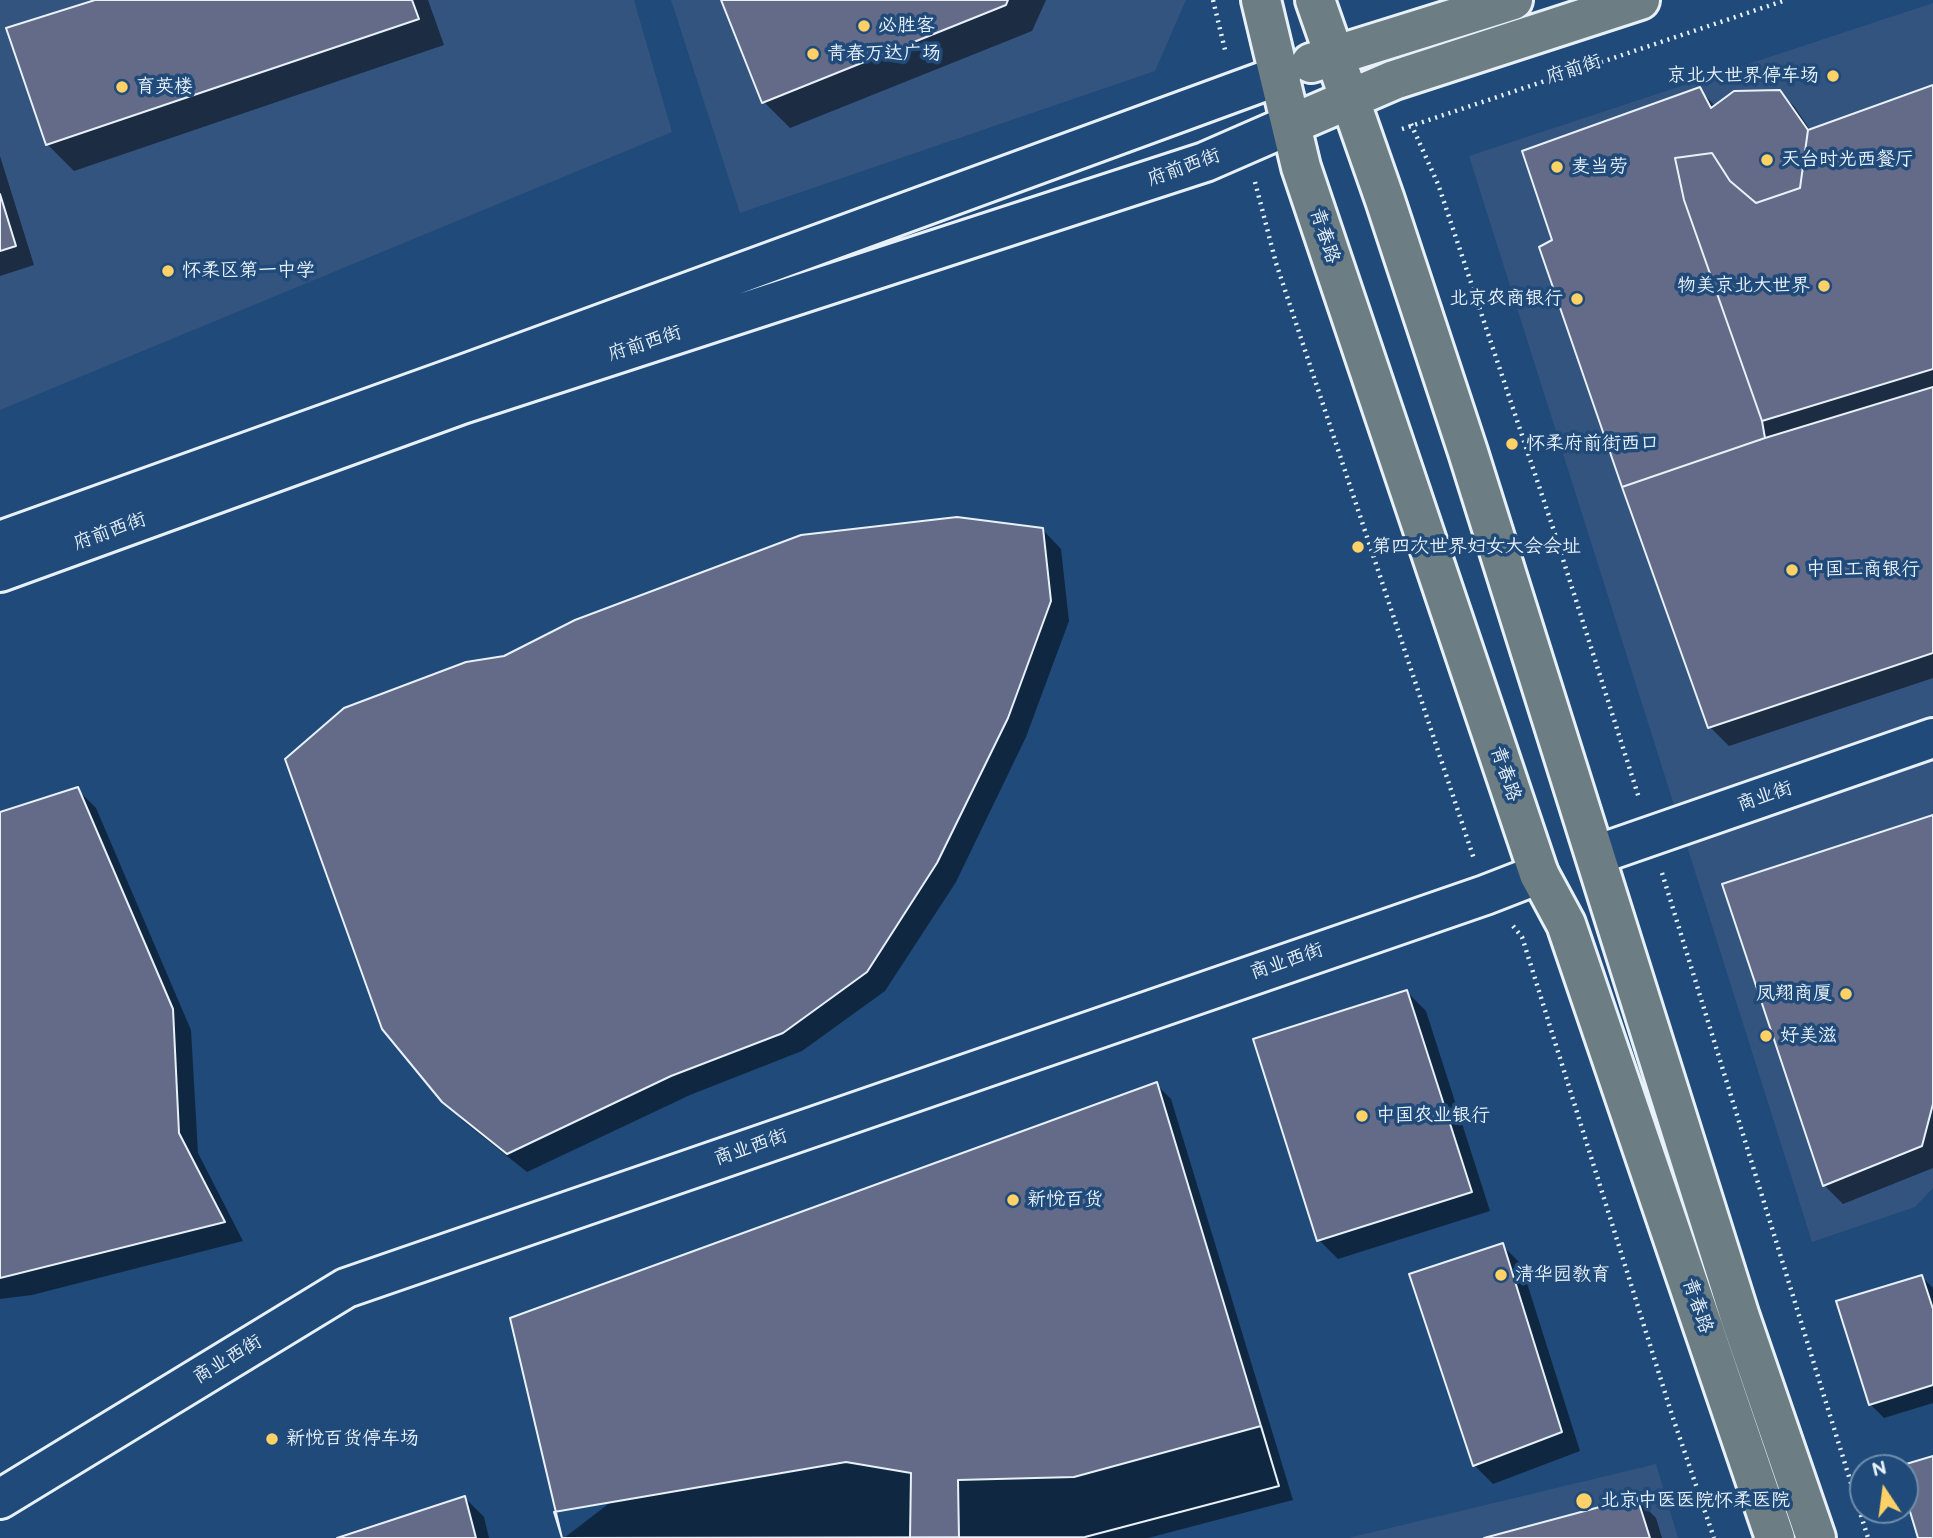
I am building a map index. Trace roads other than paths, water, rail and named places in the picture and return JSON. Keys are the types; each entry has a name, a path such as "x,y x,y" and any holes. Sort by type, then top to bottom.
{"main road":[{"name":"青春路","path":"1262,0 1301,167 1539,874 1566,924 1775,1538"},
{"name":"青春路","path":"1315,0 1468,452 1741,1317 1816,1538"},
{"path":"1281,75 1334,54 1513,0"},
{"path":"1292,124 1394,80 1640,0"}],"street":[{"name":"府前西街","path":"0,541 1281,75"},
{"name":"府前西街","path":"0,572 462,404 1205,162 1292,124"},
{"name":"商业街","path":"1597,855 1933,738"},
{"name":"商业西街","path":"0,1499 346,1288 1485,895 1539,874"}],"place":[{"name":"必胜客","path":"864,26"},
{"name":"青春万达广场","path":"813,54"},
{"name":"京北大世界停车场","path":"1833,76"},
{"name":"育英楼","path":"122,87"},
{"name":"天台时光西餐厅","path":"1767,160"},
{"name":"麦当劳","path":"1557,167"},
{"name":"怀柔区第一中学","path":"168,271"},
{"name":"物美京北大世界","path":"1824,286"},
{"name":"北京农商银行","path":"1577,299"},
{"name":"怀柔府前街西口","path":"1512,444"},
{"name":"第四次世界妇女大会会址","path":"1358,547"},
{"name":"中国工商银行","path":"1792,570"},
{"name":"凤翔商厦","path":"1846,994"},
{"name":"好美滋","path":"1766,1036"},
{"name":"中国农业银行","path":"1362,1116"},
{"name":"新悦百货","path":"1013,1200"},
{"name":"清华园教育","path":"1501,1275"},
{"name":"新悦百货停车场","path":"272,1439"},
{"name":"北京中医医院怀柔医院","path":"1584,1501"}]}
